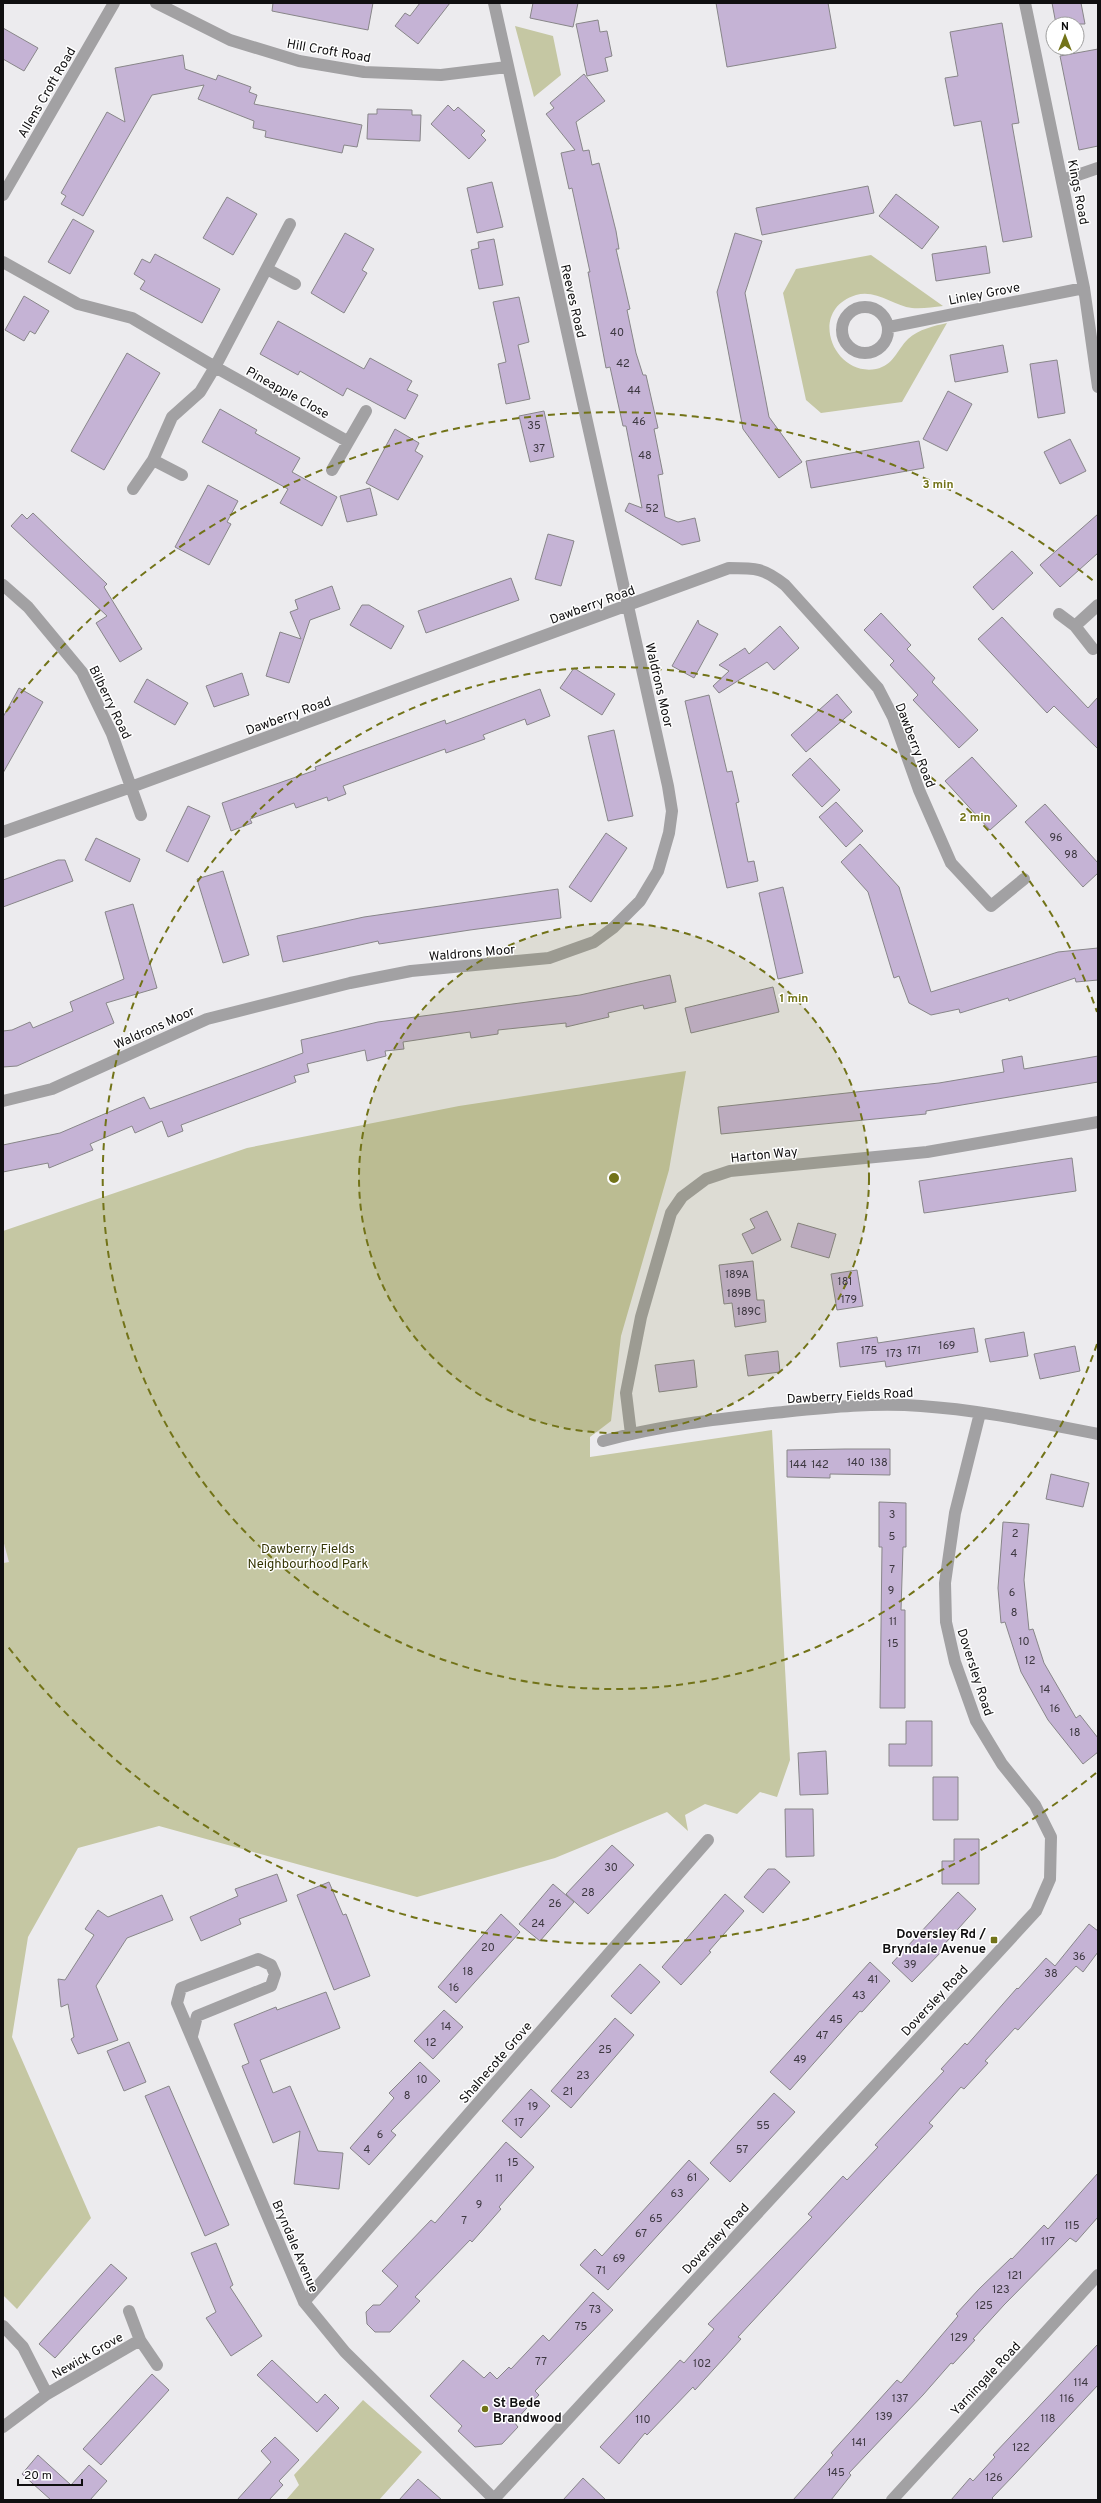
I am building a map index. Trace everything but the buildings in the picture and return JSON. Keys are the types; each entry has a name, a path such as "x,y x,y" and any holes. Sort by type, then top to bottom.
{"street":[{"name":"Allens Croft Road","path":"3,195 114,3"},
{"name":"Hill Croft Road","path":"156,3 230,40 300,61 364,72 433,74 507,67"},
{"name":"Reeves Road","path":"494,3 628,606"},
{"name":"Kings Road","path":"1025,3 1063,180 1084,288 1098,387"},
{"path":"1063,180 1098,168"},
{"path":"133,490 153,460 172,417 200,392 215,367 290,224"},
{"name":"Pineapple Close","path":"3,262 78,304 132,318 215,367 347,441"},
{"path":"267,269 295,284"},
{"name":"Linley Grove","path":"889,328 1084,288"},
{"path":"332,470 347,441 366,411"},
{"path":"153,460 182,475"},
{"name":"Dawberry Road","path":"3,832 131,787 729,568 752,568 769,572 785,585 878,688 893,717 921,797 951,863 991,906 1024,879"},
{"name":"Bilberry Road","path":"3,586 28,607 82,672 112,734 141,815"},
{"path":"1075,626 1098,605"},
{"name":"Waldrons Moor","path":"3,1101 52,1089 207,1019 350,983 411,971 548,958 594,942 614,928 640,902 658,871 670,833 672,810 628,606"},
{"path":"1059,614 1075,626 1093,649"},
{"name":"Harton Way","path":"632,1434 626,1393 641,1317 669,1221 682,1197 706,1179 730,1171 927,1152 1098,1122"},
{"name":"Dawberry Fields Road","path":"603,1441 632,1434 721,1419 826,1407 920,1406 980,1413 1098,1434"},
{"name":"Doversley Road","path":"494,2500 1036,1910 1050,1879 1051,1837 1035,1805 1002,1764 976,1721 955,1662 946,1622 946,1583 955,1514 980,1413"},
{"name":"Shalnecote Grove","path":"304,2302 708,1840"},
{"name":"Bryndale Avenue","path":"192,2036 197,2016 271,1986 275,1974 271,1965 258,1959 181,1988 176,2002 192,2036 304,2302 345,2352 494,2500"},
{"name":"Yarningale Road","path":"892,2500 1098,2275"},
{"name":"Newick Grove","path":"129,2311 140,2340 157,2365"},
{"name":"Newick Grove","path":"3,2326 23,2347 47,2394"},
{"name":"Newick Grove","path":"3,2427 47,2394 140,2340"}],"shaded area":[{"path":"3,1540 10,1562 3,1563"}],"green space":[{"path":"515,26 553,36 561,75 534,97"},
{"path":"871,255 943,306 924,308 905,307 871,294 856,295 841,303 832,314 829,327 832,341 838,353 848,363 861,369 876,369 882,367 891,361 912,336 927,328 947,323 902,402 821,413 806,400 783,293 796,269"},
{"name":"Dawberry Fields Neighbourhood Park","path":"686,1071 669,1170 621,1336 611,1421 590,1437 590,1457 772,1430 790,1760 777,1797 760,1792 737,1814 705,1804 685,1815 688,1831 667,1812 555,1858 417,1897 159,1826 78,1848 28,1937 12,2037 91,2218 17,2309 3,2295 3,1563 9,1562 3,1540 3,1231 247,1148 459,1106"},
{"path":"363,2400 422,2452 379,2500 286,2500 299,2485 294,2475"}],"place":[{"name":"Doversley Rd / Bryndale Avenue","path":"994,1940"},
{"name":"St Bede Brandwood","path":"485,2409"}]}
